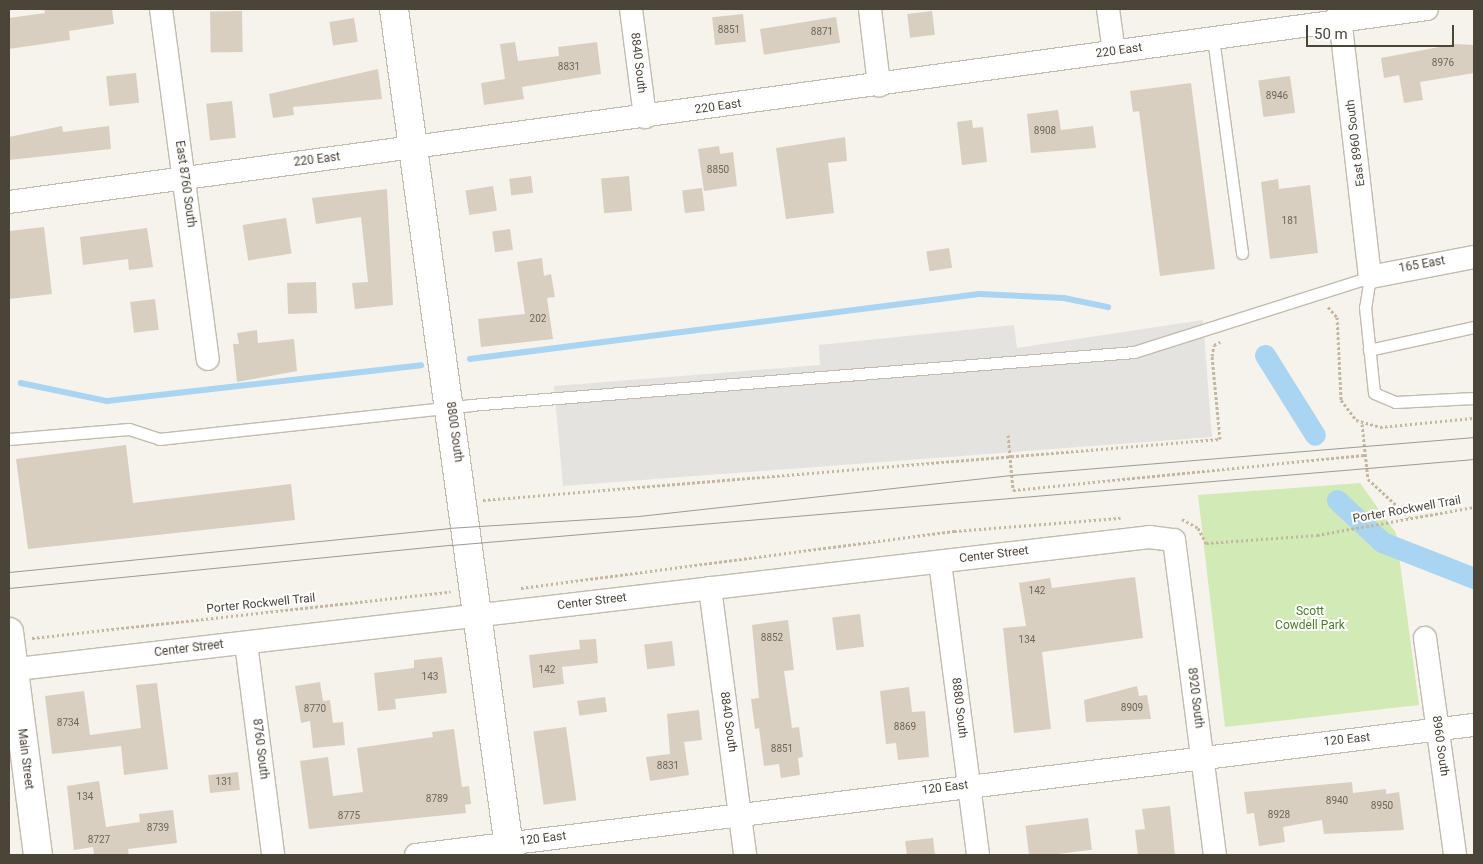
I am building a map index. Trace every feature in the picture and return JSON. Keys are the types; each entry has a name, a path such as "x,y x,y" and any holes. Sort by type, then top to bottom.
{"street":[{"name":"East 8760 South","path":"161,9 208,358"},
{"name":"8800 South","path":"394,9 481,615 510,849"},
{"name":"8840 South","path":"631,9 645,117"},
{"path":"870,9 879,85"},
{"path":"1108,9 1114,52"},
{"name":"220 East","path":"9,202 1114,52 1213,38 1340,14 1427,9"},
{"name":"East 8960 South","path":"1340,14 1370,277"},
{"name":"165 East","path":"1370,277 1474,256"},
{"name":"Center Street","path":"11,670 1149,537 1174,540"},
{"name":"8920 South","path":"1174,540 1215,855"},
{"name":"8880 South","path":"940,562 978,855"},
{"name":"8840 South","path":"710,588 745,855"},
{"name":"Main Street","path":"9,637 11,670 38,855"},
{"name":"8960 South","path":"1425,638 1456,855"},
{"name":"8760 South","path":"246,642 274,855"},
{"name":"120 East","path":"416,855 510,849 740,813 1202,756 1474,726"}],"lane":[{"path":"1213,38 1242,253"},
{"path":"9,439 129,429 159,439 450,407 1134,352 1370,277 1365,307 1370,383 1382,399 1474,398"},
{"path":"1369,350 1474,327"}],"path":[{"path":"1321,308 1333,309 1337,317 1341,400 1362,424 1368,479 1409,517"},
{"path":"482,500 1220,439 1212,350 1229,339"},
{"path":"1362,424 1380,427 1474,418"},
{"path":"1008,435 1013,490 1364,455"},
{"name":"Porter Rockwell Trail","path":"1343,530 1386,520 1474,507"},
{"name":"Porter Rockwell Trail","path":"9,637 476,589"}],"green space":[{"name":"Scott Cowdell Park","path":"1360,483 1396,533 1419,705 1225,727 1198,495"}],"shaded area":[{"path":"1203,320 1212,437 563,486 554,386 820,365 819,345 1014,325 1017,348"}],"building":[{"path":"44,9 112,9 114,24 69,31 70,40 9,49 9,18 45,13"},
{"path":"242,11 243,52 211,53 210,12"},
{"path":"932,11 935,35 910,38 907,14"},
{"path":"743,14 746,42 715,45 712,17"},
{"path":"836,17 840,43 764,55 760,29"},
{"path":"354,18 358,42 333,46 329,22"},
{"path":"515,42 518,61 559,56 558,47 597,42 601,74 522,87 524,99 484,105 481,83 505,79 500,44"},
{"path":"1455,44 1474,45 1474,73 1420,82 1423,100 1404,103 1399,75 1384,78 1381,58"},
{"path":"378,69 382,99 293,107 294,115 273,118 269,94"},
{"path":"136,73 139,103 109,106 106,76"},
{"path":"1290,76 1295,113 1263,117 1258,80"},
{"path":"1191,83 1215,269 1160,276 1139,111 1133,112 1130,91"},
{"path":"232,101 236,138 210,141 206,104"},
{"path":"1058,110 1061,130 1093,126 1096,148 1031,153 1027,114"},
{"path":"972,120 973,128 983,127 987,162 962,165 957,122"},
{"path":"62,126 63,132 109,126 111,149 9,160 9,137"},
{"path":"845,137 847,161 828,163 834,213 786,219 776,148"},
{"path":"719,146 720,154 733,152 737,186 704,191 698,149"},
{"path":"531,176 533,193 511,196 509,179"},
{"path":"629,176 632,211 604,213 601,178"},
{"path":"1278,179 1279,189 1310,185 1318,253 1270,259 1261,182"},
{"path":"493,186 497,211 469,215 465,190"},
{"path":"702,188 705,211 685,213 682,190"},
{"path":"387,189 393,305 355,309 352,283 368,282 361,217 316,224 312,198"},
{"path":"286,218 292,254 248,260 243,225"},
{"path":"44,227 52,294 9,299 9,231"},
{"path":"147,228 153,267 129,270 128,259 83,265 80,237"},
{"path":"510,229 513,250 495,252 492,232"},
{"path":"949,248 952,268 929,271 926,252"},
{"path":"542,258 544,276 551,274 555,297 547,298 553,339 481,347 478,319 525,314 517,262"},
{"path":"316,282 317,313 288,314 287,283"},
{"path":"155,299 159,330 134,333 130,302"},
{"path":"257,330 258,343 294,339 297,371 237,382 233,344 239,344 237,333"},
{"path":"126,445 133,503 291,484 295,520 28,549 16,459"},
{"path":"1135,577 1143,638 1042,652 1051,729 1014,733 1003,628 1026,626 1019,583 1050,578 1052,588"},
{"path":"860,614 864,647 836,650 832,617"},
{"path":"788,620 794,670 784,671 792,728 799,727 803,757 798,758 800,775 781,778 779,764 764,766 759,728 755,729 751,699 759,698 752,625"},
{"path":"596,639 598,663 562,667 564,684 533,688 529,655 580,649 579,640"},
{"path":"672,641 675,666 647,669 644,644"},
{"path":"442,657 447,693 395,699 396,709 378,711 374,673 414,668 414,660"},
{"path":"320,682 323,701 330,700 333,723 343,722 345,745 313,748 310,721 301,723 295,686"},
{"path":"157,683 168,769 124,775 121,746 52,754 45,696 84,691 90,735 141,728 136,685"},
{"path":"1137,686 1139,696 1147,695 1151,719 1086,722 1084,700"},
{"path":"909,687 912,712 925,711 929,757 898,760 896,743 886,744 880,691"},
{"path":"605,697 607,712 579,716 577,701"},
{"path":"699,710 702,740 684,742 689,775 650,781 646,757 670,754 667,714"},
{"path":"566,727 576,800 544,805 533,732"},
{"path":"454,729 462,787 469,786 471,804 465,805 466,813 309,829 300,761 328,757 333,796 363,792 357,748 433,737 432,732"},
{"path":"238,772 240,790 210,793 208,775"},
{"path":"99,781 106,827 140,822 139,814 173,810 177,843 128,849 129,855 94,855 93,847 74,850 67,786"},
{"path":"1352,782 1353,793 1386,789 1386,794 1399,792 1404,830 1324,834 1322,820 1283,827 1285,842 1259,846 1254,813 1247,814 1244,792"},
{"path":"1170,806 1175,855 1138,855 1135,830 1145,829 1142,809"},
{"path":"1088,818 1092,850 1049,855 1029,855 1025,826"},
{"path":"933,838 935,855 907,855 905,841"}],"waterway":[{"path":"470,359 979,294 1064,298 1108,307"},
{"path":"1265,355 1315,435"},
{"path":"21,383 107,401 421,365"},
{"path":"1337,500 1382,542 1474,578"}],"tram line":[{"path":"9,572 448,528 639,516 1011,475 1474,437"},
{"path":"9,588 451,545 1474,459"}]}
